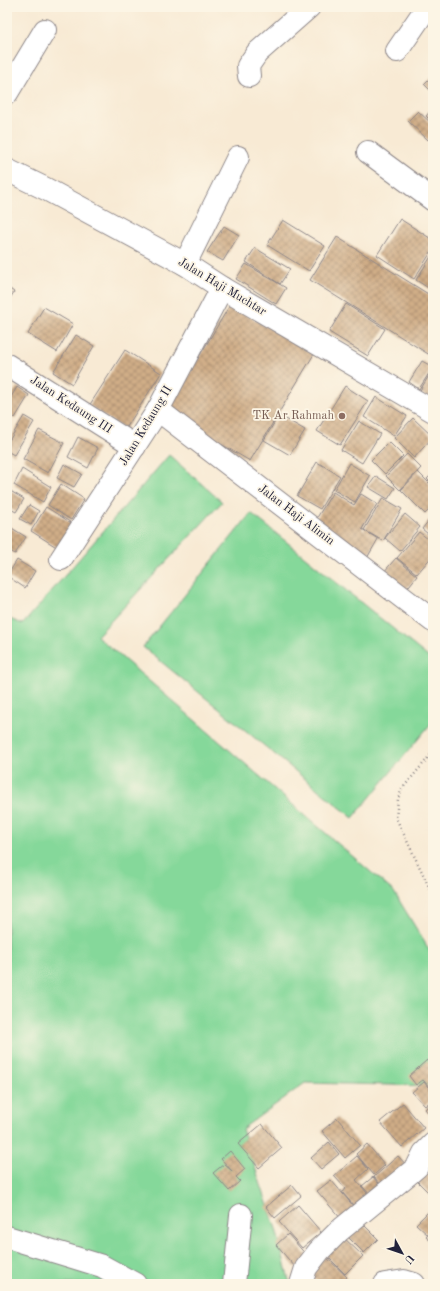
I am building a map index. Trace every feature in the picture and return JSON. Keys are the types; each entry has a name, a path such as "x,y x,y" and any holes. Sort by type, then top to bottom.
{"street":[{"path":"249,76 248,66 257,53 309,7"},
{"path":"396,51 427,7"},
{"path":"7,93 45,30"},
{"path":"368,152 433,200"},
{"path":"185,264 238,157"},
{"name":"Jalan Haji Muchtar","path":"7,170 46,189 185,264 222,288 433,411"},
{"name":"Jalan Kedaung II","path":"61,559 158,410 222,288"},
{"name":"Jalan Kedaung III","path":"7,365 135,446"},
{"name":"Jalan Haji Alimin","path":"158,410 433,621"},
{"path":"300,1284 306,1268 319,1251 339,1231 410,1173 416,1167 424,1153 433,1144"},
{"path":"234,1284 241,1215"},
{"path":"7,1237 102,1266 135,1284"},
{"path":"385,1284 404,1281 414,1284"}],"path":[{"path":"433,752 402,790 398,799 396,818 433,895"}],"green space":[{"path":"169,455 222,502 97,636 394,892 433,956 433,1086 305,1083 242,1129 276,1229 290,1284 7,1284 7,618 23,624"},
{"path":"251,513 433,661 433,721 353,818 143,647"}],"building":[{"path":"433,75 433,93 424,84"},
{"path":"433,108 433,123 426,116"},
{"path":"418,111 433,125 433,135 428,140 408,121"},
{"path":"400,219 433,240 433,249 414,279 377,255"},
{"path":"283,220 325,246 309,271 267,245"},
{"path":"224,226 239,235 223,261 207,252"},
{"path":"337,237 433,297 433,357 310,280"},
{"path":"255,248 290,269 280,284 246,262"},
{"path":"433,255 433,291 416,280"},
{"path":"246,264 286,288 276,304 236,279"},
{"path":"7,287 14,292 7,303"},
{"path":"346,304 385,329 368,356 329,332"},
{"path":"230,305 314,354 250,461 166,412"},
{"path":"44,307 73,324 57,352 28,334"},
{"path":"76,335 94,346 72,384 53,372"},
{"path":"125,350 161,373 125,430 89,406"},
{"path":"422,361 433,367 419,389 409,382"},
{"path":"433,369 433,390 428,398 419,392"},
{"name":"TK Ar Rahmah","path":"345,386 368,401 340,445 317,431"},
{"path":"17,387 29,395 15,418 7,414 7,404"},
{"path":"376,397 407,416 394,436 364,417"},
{"path":"279,415 305,430 290,455 264,440"},
{"path":"24,416 34,422 14,455 7,451 7,444"},
{"path":"413,418 433,437 414,458 394,438"},
{"path":"359,421 380,434 362,463 341,450"},
{"path":"39,430 64,443 48,473 23,459"},
{"path":"78,437 98,448 88,468 68,457"},
{"path":"389,442 403,456 385,474 371,460"},
{"path":"407,454 421,468 400,490 386,476"},
{"path":"317,462 340,476 320,509 297,496"},
{"path":"349,463 370,476 355,502 334,490"},
{"path":"64,464 82,474 74,487 57,478"},
{"path":"22,469 51,487 43,502 14,485"},
{"path":"418,472 433,487 433,506 425,514 401,490"},
{"path":"433,473 433,485 427,479"},
{"path":"376,476 395,488 388,499 368,487"},
{"path":"61,484 84,499 71,520 48,505"},
{"path":"7,489 24,499 16,512 7,507"},
{"path":"333,492 354,505 361,494 377,504 362,529 378,539 367,558 313,524"},
{"path":"383,498 402,509 383,541 364,530"},
{"path":"29,505 39,511 31,525 20,519"},
{"path":"46,507 73,524 58,548 31,531"},
{"path":"405,514 420,527 400,551 385,538"},
{"path":"433,515 433,538 422,529"},
{"path":"7,525 26,537 15,554 7,549"},
{"path":"419,532 433,543 433,555 417,574 397,558"},
{"path":"396,558 417,576 405,591 383,573"},
{"path":"17,560 35,571 25,588 7,576"},
{"path":"427,1060 433,1067 433,1091 423,1080 416,1085 409,1076"},
{"path":"424,1082 433,1093 433,1099 425,1106 412,1092"},
{"path":"433,1102 433,1119 425,1109"},
{"path":"403,1103 424,1128 402,1147 380,1122"},
{"path":"337,1118 360,1145 345,1158 322,1131"},
{"path":"262,1124 282,1148 259,1168 238,1144"},
{"path":"329,1142 339,1154 321,1169 311,1158"},
{"path":"367,1144 385,1165 374,1175 356,1154"},
{"path":"230,1151 245,1169 236,1177 240,1181 229,1191 213,1173 224,1164 233,1172 221,1159"},
{"path":"357,1156 368,1169 356,1180 373,1200 359,1212 342,1192 346,1189 334,1176"},
{"path":"398,1156 410,1169 385,1190 374,1177"},
{"path":"431,1159 433,1162 433,1197 413,1177"},
{"path":"373,1177 385,1191 375,1200 362,1186"},
{"path":"331,1180 355,1208 342,1220 317,1191"},
{"path":"292,1185 301,1196 275,1218 266,1207"},
{"path":"298,1205 321,1232 302,1248 279,1222"},
{"path":"433,1207 433,1243 426,1237 428,1235 416,1224"},
{"path":"360,1221 378,1239 364,1253 346,1235"},
{"path":"288,1234 308,1257 296,1268 276,1245"},
{"path":"340,1234 363,1256 345,1274 323,1252"},
{"path":"325,1256 347,1277 340,1284 319,1284 308,1274"}],"place":[{"name":"TK Ar Rahmah","path":"342,416"}]}
